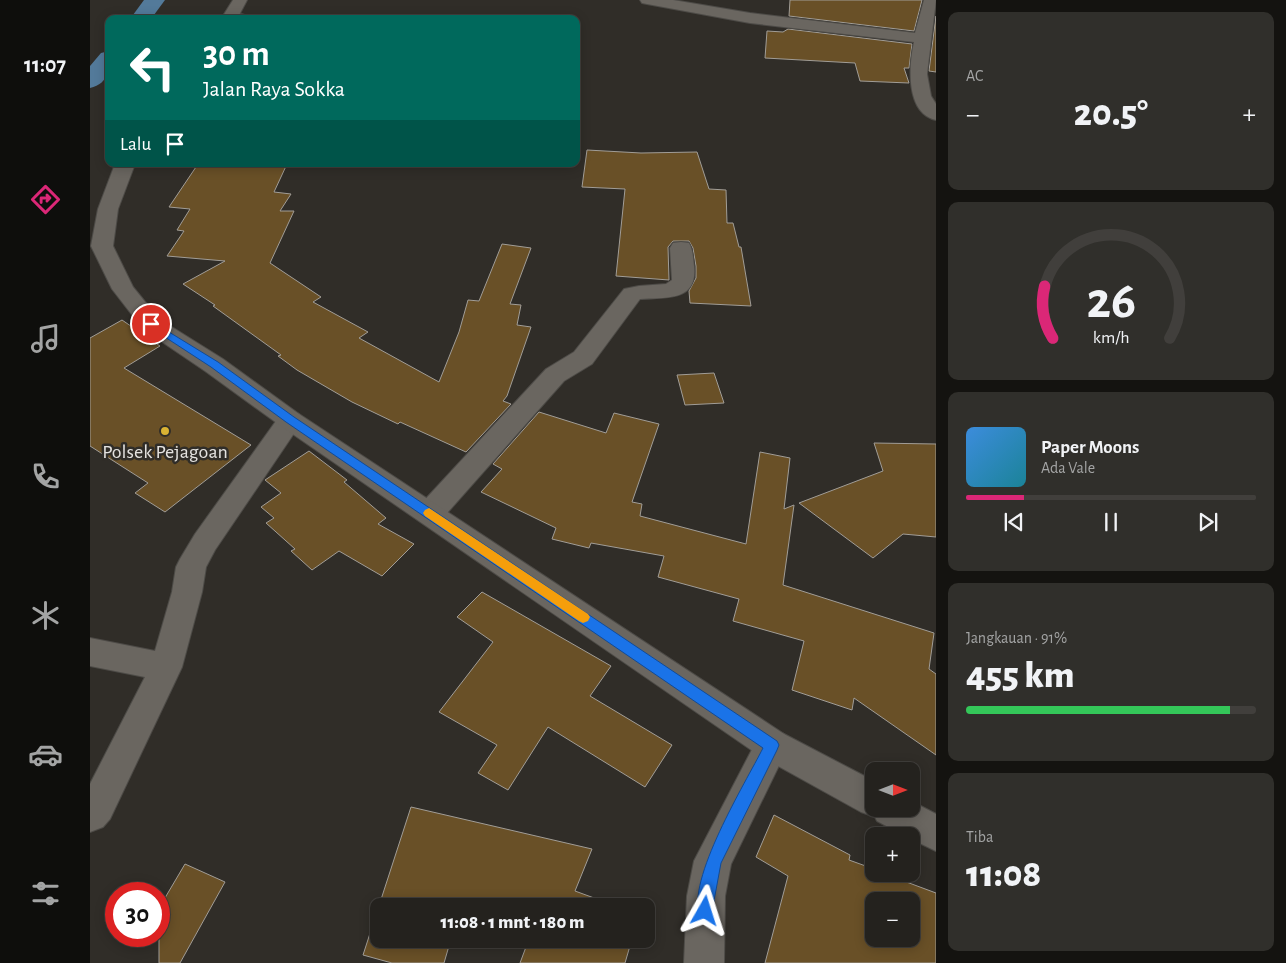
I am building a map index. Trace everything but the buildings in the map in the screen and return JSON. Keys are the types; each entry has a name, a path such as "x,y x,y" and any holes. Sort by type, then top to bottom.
{"street":[{"path":"236,15 240,0"},
{"path":"647,0 714,13 921,38"},
{"path":"931,0 921,38 919,86 922,98 936,115"},
{"path":"124,167 108,209 102,246 123,289 151,324 772,745 865,795"},
{"path":"430,513 554,375 583,358 632,294 673,290 682,283 684,279 681,248"},
{"path":"90,815 97,807 166,667 187,592 191,567 205,542 290,420"},
{"path":"90,652 166,667"},
{"path":"704,963 706,896 713,861 772,745"},
{"path":"907,818 936,833"}],"waterway":[{"path":"143,15 155,0"},
{"path":"90,81 105,63"}],"slow traffic":[{"path":"429,513 583,617"}],"place":[{"name":"Polsek Pejagoan","path":"165,431"}],"route":[{"path":"151,324 772,745 713,861 705,911"}]}
